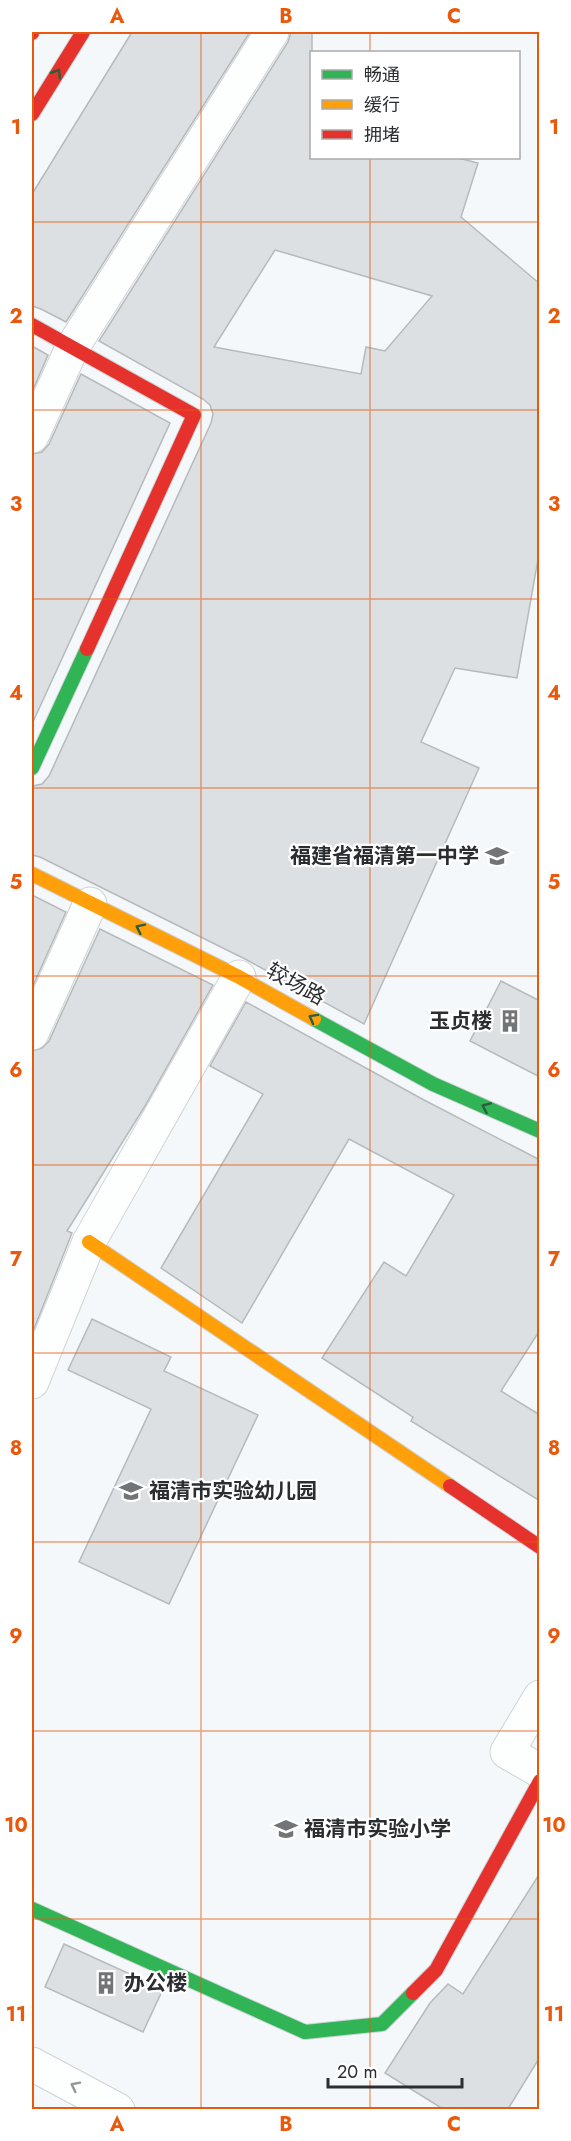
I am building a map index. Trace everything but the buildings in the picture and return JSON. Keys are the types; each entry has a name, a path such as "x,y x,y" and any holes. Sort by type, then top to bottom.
{"street":[{"path":"32,114 83,32"},
{"path":"32,436 72,348 273,32"},
{"path":"32,326 194,415 32,768"},
{"name":"较场路","path":"32,874 239,977 433,1084 540,1131"},
{"path":"32,1033 90,904"},
{"path":"32,1382 89,1242 239,977"},
{"path":"89,1242 540,1547"},
{"path":"540,1697 507,1752 540,1771"},
{"path":"32,1909 305,2032 382,2024 436,1970 540,1781"},
{"path":"32,2064 118,2109"}],"traffic: fast":[{"path":"32,768 87,649"},
{"path":"314,1019 433,1084 540,1131"},
{"path":"32,1909 305,2032 382,2024 413,1993"}],"traffic: slow":[{"path":"32,874 239,977 314,1019"},
{"path":"89,1242 450,1486"}],"traffic: jam":[{"path":"32,114 83,32"},
{"path":"32,325 194,415 87,649"},
{"path":"450,1486 540,1547"},
{"path":"413,1993 436,1970 540,1781"}],"place":[{"name":"福建省福清第一中学","path":"497,856"},
{"name":"玉贞楼","path":"510,1021"},
{"name":"福清市实验幼儿园","path":"131,1491"},
{"name":"福清市实验小学","path":"286,1829"},
{"name":"办公楼","path":"106,1983"}]}
